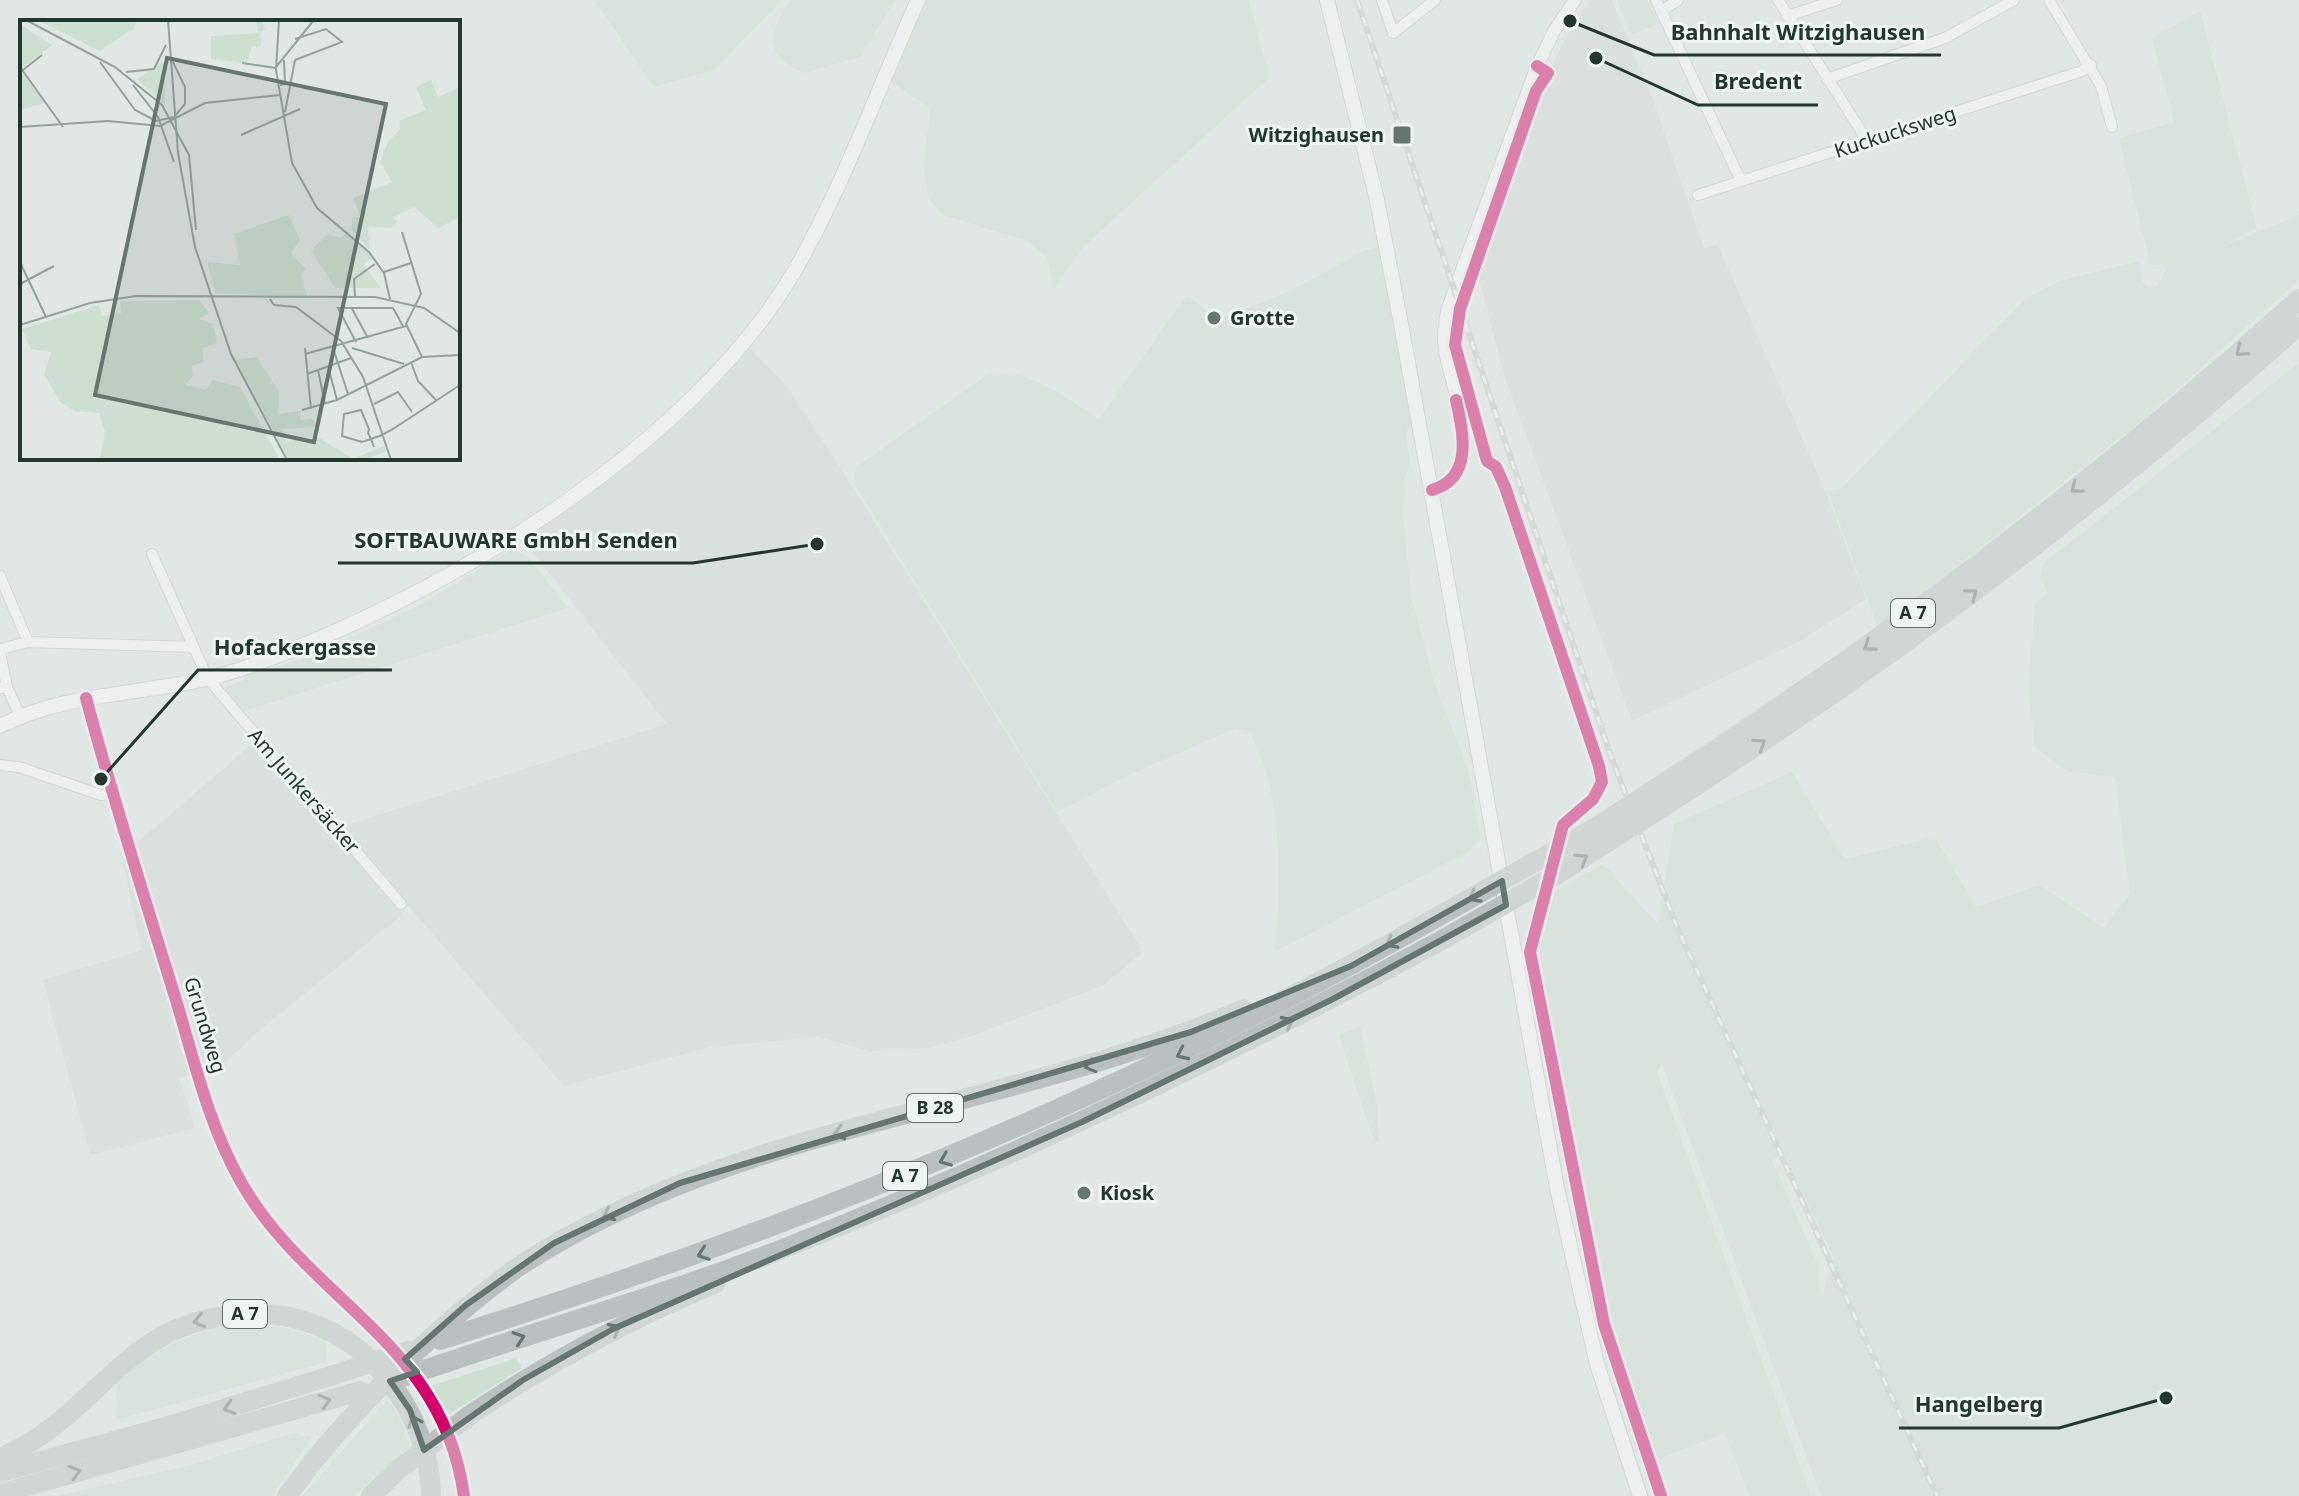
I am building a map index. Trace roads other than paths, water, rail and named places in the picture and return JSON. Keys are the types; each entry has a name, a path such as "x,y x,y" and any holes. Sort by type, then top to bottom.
{"highway":[{"name":"A 7","path":"0,1472 169,1426 330,1376 748,1238 951,1158 1194,1048 1351,966 1600,825 1880,638 2136,439 2299,299"},
{"name":"A 7","path":"0,1494 360,1391 786,1248 1082,1122 1215,1059 1442,940 1556,875 1852,682 1967,598 2150,454 2299,325"},
{"name":"B 28","path":"287,1496 315,1459 396,1367 466,1305 515,1269 602,1217 680,1183 758,1155 1108,1060 1191,1032 1351,966"},
{"path":"371,1496 399,1469 470,1415 523,1380 613,1329 774,1259 786,1248"},
{"name":"A 7","path":"0,1458 42,1435 117,1368 162,1333 222,1315 278,1314 303,1320 354,1344 387,1377 410,1410 420,1437 431,1477 431,1496"}],"main road":[{"path":"0,726 20,716 86,698 135,693 208,679 241,669 375,614 516,533 658,430 744,341 793,273 835,195 918,0"},
{"path":"1327,0 1377,200 1557,1188 1597,1364 1640,1496"}],"street":[{"path":"1382,0 1393,33 1435,0"},
{"path":"1432,490 1445,486 1453,478 1464,453 1462,427 1445,350 1443,329 1448,308 1537,66 1554,31 1575,0"},
{"path":"1656,0 1741,181"},
{"path":"1661,11 1678,0"},
{"path":"1778,0 1868,142"},
{"path":"1787,16 1837,0"},
{"path":"1827,79 1945,38 2014,0"},
{"path":"2049,0 2091,65 2101,86 2112,127"},
{"name":"Kuckucksweg","path":"1698,195 1868,142 2082,71 2091,65"},
{"name":"Am Junkersäcker","path":"152,554 208,679 401,904"},
{"path":"0,576 28,642"},
{"path":"20,716 4,688 0,650 28,642 194,647"},
{"name":"Grundweg","path":"86,698 113,794 226,1152 260,1214 408,1362 452,1444 464,1496"},
{"path":"0,765 19,767 101,795 113,794"}],"railway":[{"path":"1357,0 1610,754 1677,927 1937,1496"}],"place":[{"name":"Bahnhalt Witzighausen","path":"1570,21"},
{"name":"Bredent","path":"1596,58"},
{"name":"Witzighausen","path":"1402,135"},
{"name":"Grotte","path":"1214,318"},
{"name":"SOFTBAUWARE GmbH Senden","path":"817,544"},
{"name":"Hofackergasse","path":"101,779"},
{"name":"Kiosk","path":"1084,1193"},
{"name":"Hangelberg","path":"2166,1398"}]}
